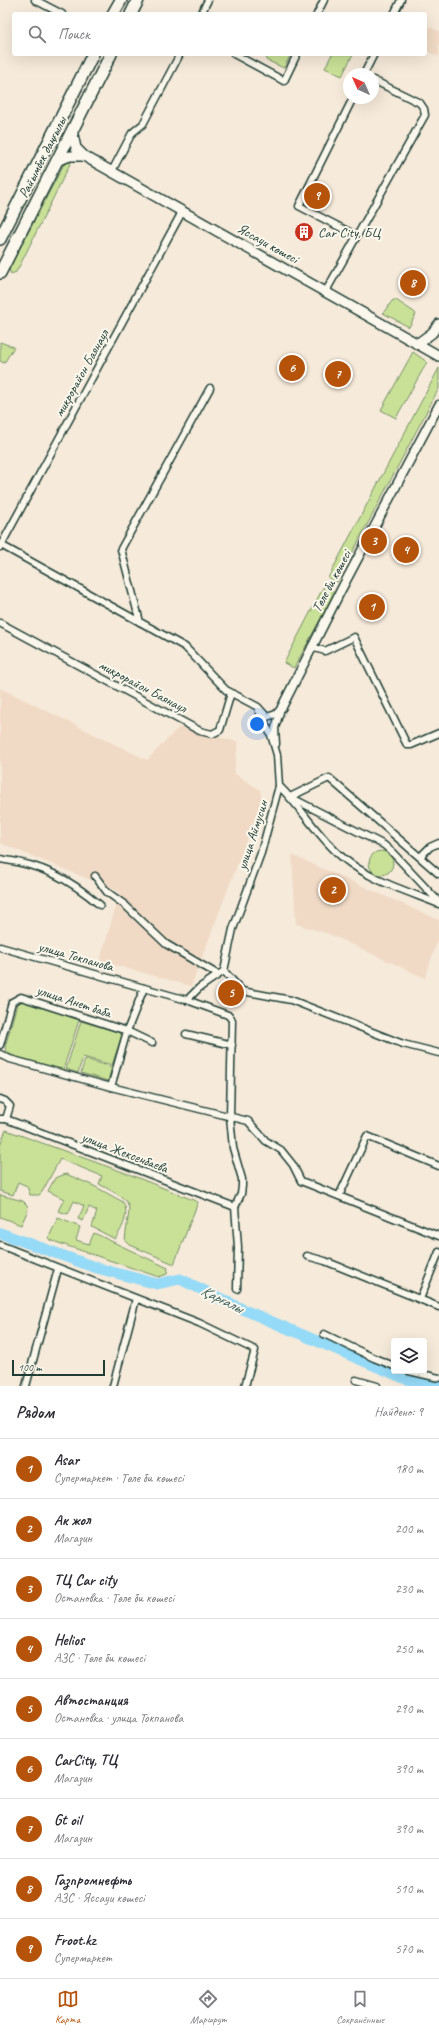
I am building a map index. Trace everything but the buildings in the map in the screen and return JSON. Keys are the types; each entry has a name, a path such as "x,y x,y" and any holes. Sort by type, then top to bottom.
{"highway":[{"path":"115,12 121,0"},
{"path":"132,12 138,0"},
{"name":"Райымбек даңғылы","path":"0,239 92,56"},
{"name":"Райымбек даңғылы","path":"0,273 109,56"}],"main road":[{"path":"72,130 76,148 84,156"},
{"path":"56,161 70,156 84,156"},
{"name":"Яссауи көшесі","path":"84,156 439,356"},
{"path":"417,344 432,333 439,324"}],"street":[{"path":"35,0 58,12"},
{"path":"202,12 208,0"},
{"path":"318,12 324,0"},
{"path":"395,12 401,0"},
{"path":"112,172 132,133 144,124 179,56"},
{"path":"238,56 284,81 296,56"},
{"path":"367,68 373,56"},
{"path":"326,291 424,115 424,109 420,103 379,83"},
{"path":"350,104 299,206 357,236"},
{"name":"микрорайон Баянаул","path":"1,546 182,212"},
{"path":"140,622 121,549 210,388"},
{"name":"Төле би көшесі","path":"282,707 311,647 439,406"},
{"path":"1,546 185,647 231,693 258,707 267,716 276,714 282,707"},
{"name":"микрорайон Баянаул","path":"0,623 200,731 212,734 220,730 231,693"},
{"path":"311,647 325,651 354,637 407,745 411,745 439,733"},
{"name":"улица Аймусин","path":"224,971 232,929 261,853 279,786 277,755 271,735 259,714 258,707"},
{"path":"277,755 276,728 282,707"},
{"path":"290,797 329,778 439,874"},
{"path":"279,786 290,797 307,820 342,857 361,871 439,903"},
{"path":"290,797 384,845 439,903"},
{"path":"420,857 430,847 439,843"},
{"path":"0,859 34,866 69,880 100,905"},
{"path":"95,876 107,892 125,905 166,944 190,960 217,974"},
{"name":"улица Токпанова","path":"0,947 144,990 187,1000 231,1017 232,1045"},
{"path":"187,1000 217,974 224,971 242,991 291,1000 403,1044 439,1053"},
{"path":"111,1084 127,1031 144,990"},
{"name":"улица Анет баба","path":"0,1045 3,1022 12,1002 16,998 22,997 127,1031 152,1043"},
{"path":"186,1034 232,1045 230,1117 232,1148 242,1179 241,1194 235,1207 238,1248 237,1289"},
{"path":"0,1054 10,1059 111,1084 230,1117 248,1120 266,1141 281,1150 293,1165 301,1181 439,1236"},
{"name":"улица Жексенбаева","path":"0,1099 5,1101 10,1106 3,1119 235,1207"},
{"path":"339,1196 366,1136 439,1166"},
{"path":"0,1245 58,1269 136,1298 199,1324 255,1350 245,1386"},
{"path":"420,1299 439,1252"},
{"path":"307,1256 325,1261 439,1307"},
{"path":"26,1386 58,1269"},
{"path":"112,1386 136,1298"},
{"path":"324,1334 391,1365"},
{"path":"422,1374 439,1378"},
{"path":"356,1380 377,1386"}],"shaded area":[{"path":"427,26 439,31 439,57 427,51"},
{"path":"0,688 147,760 179,727 238,742 234,773 260,790 262,800 191,986 100,961 120,892 0,843"},
{"path":"292,855 439,920 439,936 425,978 329,934 296,924"}],"green space":[{"path":"267,56 290,56 284,68 266,60"},
{"path":"331,56 352,56 346,68 343,68 342,76 325,68"},
{"path":"72,160 20,265 16,272 11,274 9,269 64,164"},
{"path":"393,300 396,300 416,314 409,327 383,313"},
{"path":"0,342 14,347 4,363 0,361"},
{"path":"413,352 427,362 396,418 381,410"},
{"path":"439,368 439,388 337,582 328,578"},
{"path":"324,586 335,592 294,668 284,663"},
{"path":"381,851 390,854 393,863 390,872 381,875 372,872 369,863 372,854"},
{"path":"27,999 80,1017 63,1070 12,1056 6,1052 5,1047 17,1004"},
{"path":"81,1021 118,1032 122,1035 112,1065 83,1057 78,1073 66,1069"},
{"path":"85,1059 112,1067 108,1081 81,1073"},
{"path":"6,1130 131,1175 198,1202 174,1264 128,1244 125,1241 129,1210 128,1205 120,1196 99,1184 102,1176 60,1159 39,1195 30,1195 27,1186 18,1182 13,1195 0,1191 0,1145"},
{"path":"66,1174 94,1186 123,1202 126,1211 124,1221 115,1239 92,1227 97,1211 89,1207 83,1221 78,1219 84,1206 74,1201 68,1214 58,1211 64,1199 48,1191 55,1178"},
{"path":"0,1195 23,1201 27,1205 28,1210 21,1225 0,1217"},
{"path":"58,1218 80,1227 76,1240 89,1244 94,1233 168,1268 167,1274 159,1277 50,1240 49,1237"}],"waterway":[{"name":"Қарғалы","path":"0,1233 97,1268 157,1284 180,1279 242,1309 406,1379 439,1385"}],"place":[{"name":"Froot.kz","path":"317,196"},
{"name":"Car City, БЦ","path":"304,232"},
{"name":"Газпромнефть","path":"413,283"},
{"name":"CarCity, ТЦ","path":"292,368"},
{"name":"Gt oil","path":"338,374"},
{"name":"ТЦ Car city","path":"374,541"},
{"name":"Helios","path":"406,550"},
{"name":"Asar","path":"372,607"},
{"name":"Ак жол","path":"333,890"},
{"name":"Автостанция","path":"231,993"}]}
